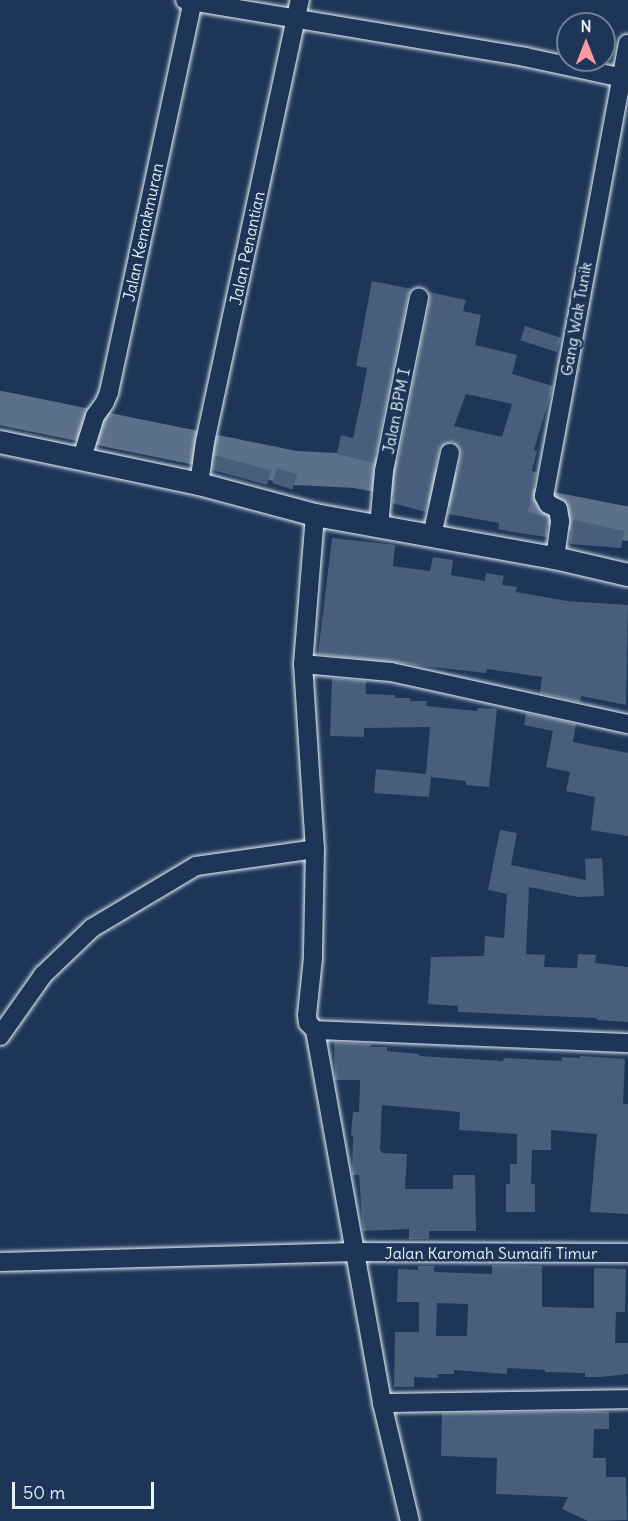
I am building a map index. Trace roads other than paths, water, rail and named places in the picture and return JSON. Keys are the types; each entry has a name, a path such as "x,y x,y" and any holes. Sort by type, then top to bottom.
{"street":[{"path":"189,1 299,8 525,57 625,67"},
{"name":"Jalan Kemakmuran","path":"82,458 95,416 109,392 189,1"},
{"name":"Jalan Penantian","path":"199,484 204,448 299,8"},
{"name":"Gang Wak Tunik","path":"555,558 559,515 548,504 544,496 625,67"},
{"name":"Jalan BPM I","path":"379,527 384,478 419,297"},
{"path":"0,442 199,484 315,514 555,558 628,575"},
{"path":"432,536 450,453"},
{"path":"315,514 303,664 315,849 313,958 307,1015 308,1023 315,1030 382,1403 410,1521"},
{"path":"303,664 391,672 628,724"},
{"path":"0,1036 43,975 92,928 196,866 315,849"},
{"path":"315,1030 628,1043"},
{"name":"Jalan Karomah Sumaifi Timur","path":"0,1262 355,1252 628,1253"},
{"path":"382,1403 628,1399"}],"waterway":[{"path":"0,408 296,468 356,471 628,524"}]}
